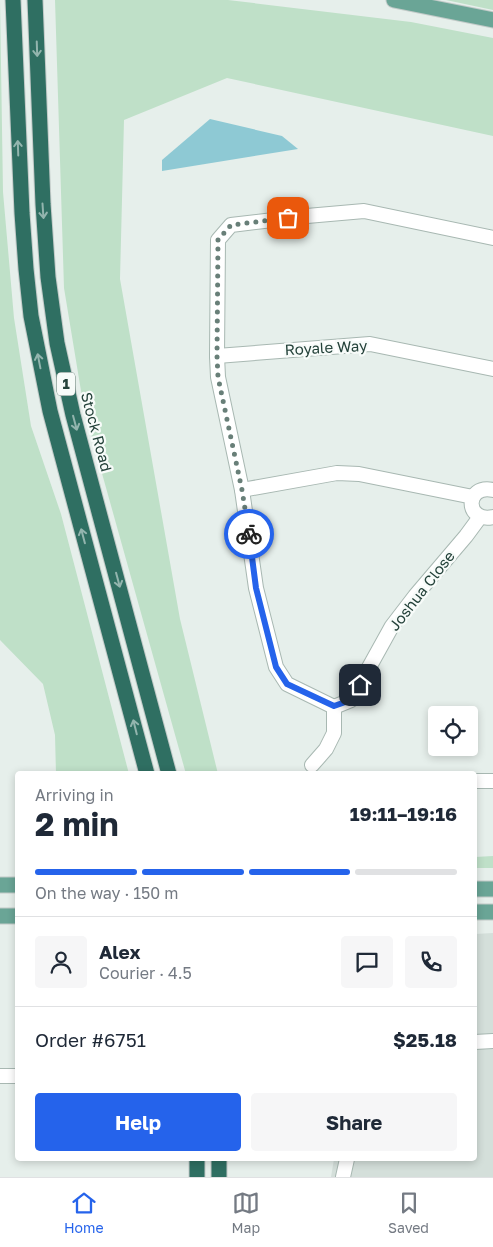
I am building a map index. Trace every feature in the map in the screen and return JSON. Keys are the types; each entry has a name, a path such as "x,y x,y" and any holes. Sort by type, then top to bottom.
{"highway":[{"name":"1","path":"13,0 21,203 33,325 50,411 146,771"},
{"name":"Stock Road","path":"35,0 43,204 48,277 57,343 73,415 168,771"},
{"path":"197,1177 198,1161"},
{"path":"218,1161 218,1177"}],"main road":[{"path":"394,0 493,20"},
{"path":"0,886 15,885"},
{"path":"477,889 493,889"},
{"path":"477,912 493,912"},
{"path":"0,916 15,916"}],"street":[{"path":"312,765 326,749 334,733 334,706 287,684 276,667 256,588 242,490 218,377 218,240 231,225 364,211 493,238"},
{"name":"Royale Way","path":"217,356 370,344 493,369"},
{"path":"242,490 337,473 359,474 473,498"},
{"path":"487,517 474,512 473,498 476,492 493,488"},
{"name":"Joshua Close","path":"334,706 351,700 392,626 466,536 487,517"},
{"path":"477,781 493,781"},
{"path":"477,1042 493,1041"},
{"path":"0,1076 15,1076"},
{"path":"343,1177 347,1161"}],"shaded area":[{"path":"493,933 493,1177 331,1177 334,1161 477,1161 477,934"}],"green space":[{"path":"0,0 3,192 14,318 31,426 61,514 128,771 56,771 55,735 43,684 0,640"},
{"path":"55,0 228,0 411,22 493,38 493,136 227,78 124,120 120,279 180,619 217,771 185,771 84,409 64,288"},
{"path":"446,0 493,0 493,10"},
{"path":"493,856 493,868 477,868 477,857"}],"water":[{"path":"210,119 282,136 298,149 162,171 162,160"}],"way so far":[{"path":"249,534 242,490 218,377 218,240 231,225 288,218"}],"route":[{"path":"249,534 256,588 276,667 287,684 334,706 351,700 360,685"}]}
